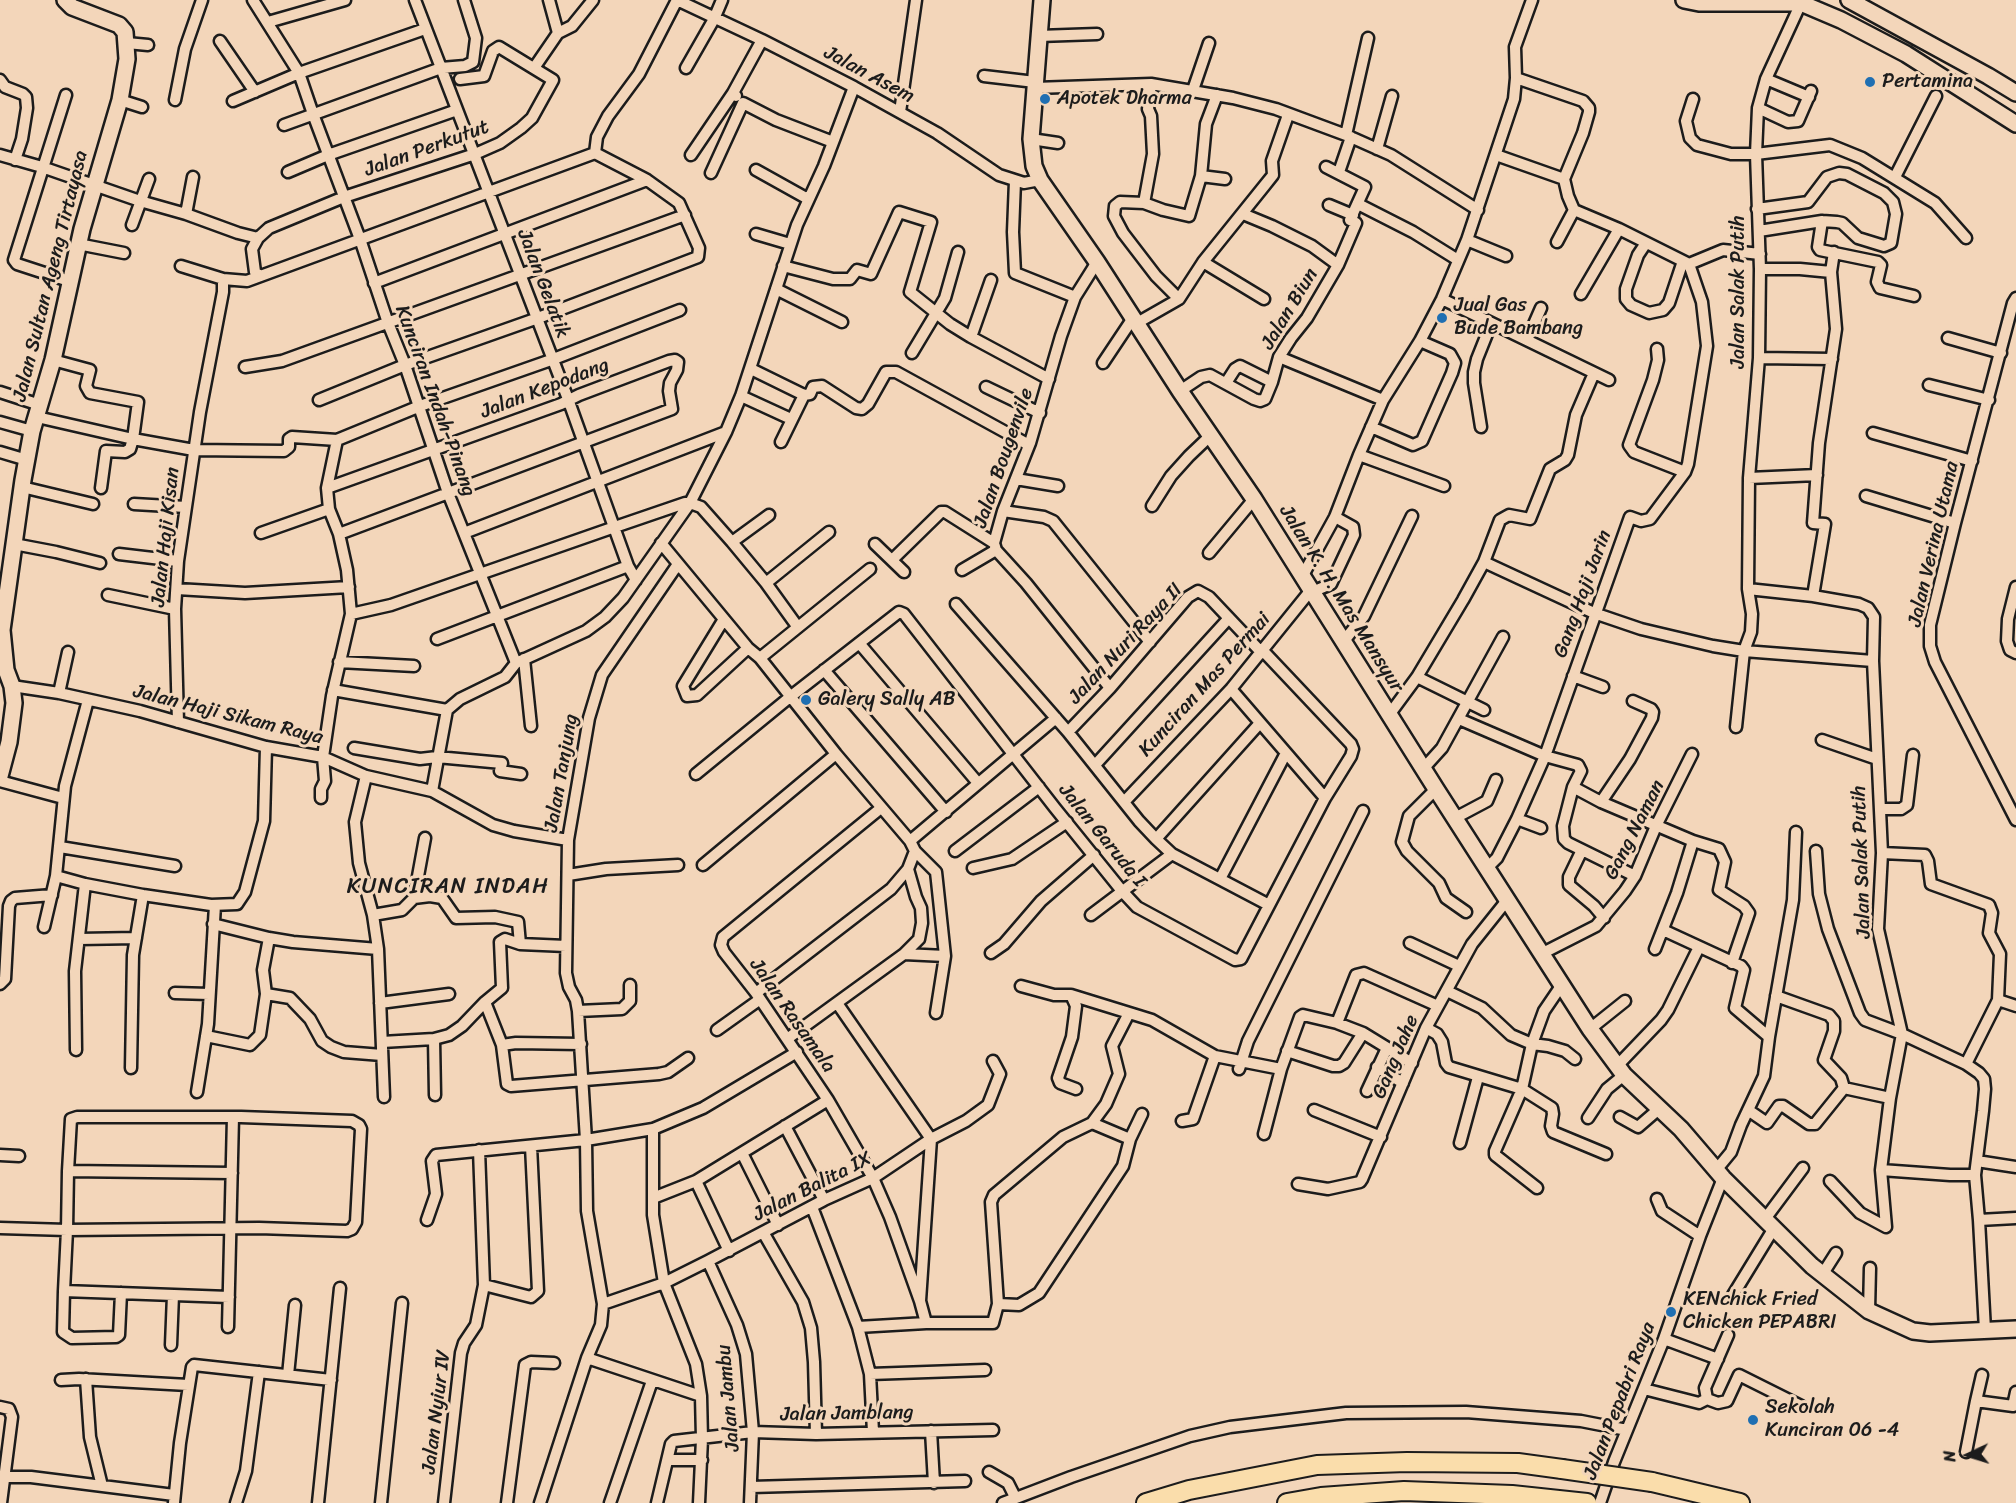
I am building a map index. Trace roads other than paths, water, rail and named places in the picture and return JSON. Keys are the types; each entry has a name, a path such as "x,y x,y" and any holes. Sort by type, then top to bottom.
{"highway":[{"path":"1146,1503 1189,1490 1317,1465 1407,1462 1518,1463 1652,1482 1740,1503"},
{"path":"1287,1503 1321,1497 1404,1491 1558,1499 1587,1503"}],"street":[{"path":"65,0 72,7 118,25 124,32 126,43 148,45"},
{"path":"175,100 185,50 202,0"},
{"name":"Kunciran Indah-Pinang","path":"253,0 299,73 420,406 448,493 497,614 520,661 531,726"},
{"path":"268,22 345,0"},
{"name":"Jalan Gelatik","path":"415,0 538,318 628,566 636,580"},
{"path":"284,125 441,68 465,66 473,62 476,38 464,0"},
{"path":"549,0 558,33"},
{"path":"534,68 558,33 572,26 593,0"},
{"path":"595,153 597,137 608,116 639,74 677,0"},
{"name":"Jalan Asem","path":"677,0 854,87 937,133 999,175 1015,181 1030,183 1040,180"},
{"path":"687,68 722,0"},
{"path":"900,112 916,0"},
{"name":"Jalan K. H. Mas Mansyur","path":"1042,0 1031,140 1034,166 1040,180 1254,499 1423,770 1590,1029 1621,1070 1660,1108 1720,1174 1822,1275 1869,1311 1913,1331 1930,1334 2016,1329"},
{"path":"1302,577 1335,517 1383,400 1420,341 1442,298 1467,240 1511,108 1516,78 1515,47 1532,0"},
{"path":"1684,0 1700,3 1801,3 1841,20 1906,54 2016,124"},
{"path":"1849,0 2016,93"},
{"name":"Jalan Salak Putih","path":"1736,727 1744,651 1751,632 1752,614 1748,589 1749,478 1759,358 1760,254 1756,154 1758,108 1766,79 1801,3"},
{"path":"232,101 299,73 425,28"},
{"path":"1039,36 1097,34"},
{"path":"1326,167 1339,172 1368,38"},
{"path":"691,155 733,93 762,40"},
{"path":"220,41 255,92"},
{"name":"Jalan Sultan Ageng Tirtayasa","path":"0,776 9,742 14,703 3,649 3,600 22,486 78,244 93,186 120,100 127,59 126,43"},
{"path":"1193,90 1209,43"},
{"name":"Jalan Perkutut","path":"258,238 268,228 344,197 475,154 500,143 532,118 552,81 499,47 493,51 484,76 460,79"},
{"path":"984,76 1035,85 1151,84 1193,90 1276,110 1348,136 1391,155 1478,210"},
{"path":"1516,78 1583,101 1588,108 1583,133 1564,178 1574,210 1619,229 1686,263 1723,250 1760,254"},
{"path":"1758,108 1788,122 1795,122 1801,118 1810,94 1766,79"},
{"path":"0,80 5,87 23,94 27,102 22,139 15,160"},
{"path":"1144,203 1153,154 1151,116 1148,109 1151,84"},
{"path":"432,791 447,710 460,699 505,677 520,661 586,631 605,617 636,580 690,503 726,432 741,396 790,244 854,87"},
{"path":"733,93 743,103 776,120 833,142"},
{"path":"66,95 14,260 17,264 69,281"},
{"path":"1179,299 1136,253 1114,216 1115,206 1120,202 1144,203 1190,216 1201,176 1206,124 1217,95"},
{"path":"1377,149 1392,96"},
{"path":"1895,177 1936,96"},
{"path":"1693,99 1686,121 1690,138 1697,146 1731,154 1756,154 1830,145 1863,158 1935,203 1966,238"},
{"path":"120,100 142,107"},
{"path":"711,173 743,103"},
{"path":"288,172 328,155 457,110"},
{"path":"1103,363 1135,320 1179,299 1203,262 1273,175 1272,161 1288,115"},
{"path":"1031,140 1058,143"},
{"path":"181,266 224,279 243,282 259,281 360,240 595,153 647,180 679,203 699,248 698,257 538,318 405,365 319,400"},
{"path":"1496,155 1564,178"},
{"path":"0,157 42,167 93,186 258,238 252,249 255,272 259,281"},
{"path":"756,170 808,199"},
{"name":"Jalan Biun","path":"1180,391 1206,375 1215,376 1254,399 1260,401 1265,399 1279,357 1290,338 1307,318 1338,265 1356,223 1350,220 1365,187 1339,172"},
{"path":"1757,209 1808,202 1827,177 1839,173 1847,174 1884,193 1895,206 1896,214 1891,243 1884,246 1858,238 1842,223 1822,221 1759,231"},
{"path":"1201,176 1225,179"},
{"path":"186,214 193,177"},
{"path":"132,225 149,179"},
{"path":"374,283 647,180"},
{"path":"1015,181 1013,232 1015,273 1075,297"},
{"path":"1329,205 1355,210 1413,232 1458,260"},
{"path":"1557,242 1574,210"},
{"path":"783,266 833,279 850,279 857,270 871,274 900,212 931,222 910,292 971,337 1050,379"},
{"path":"1243,214 1312,246 1338,265"},
{"path":"245,367 282,361 685,215"},
{"path":"1822,221 1818,247 1824,251 1878,262 1881,265 1877,282 1880,288 1914,296"},
{"path":"1581,294 1619,229"},
{"path":"756,234 790,244"},
{"path":"1467,240 1506,255"},
{"path":"1646,243 1638,255 1626,289 1626,299 1632,305 1649,313 1663,310 1669,303 1686,263"},
{"path":"78,244 123,254"},
{"path":"912,353 945,298 958,252"},
{"path":"1813,596 1824,524 1813,523 1819,443 1836,329 1830,272 1834,252"},
{"name":"Jalan Bougenvile","path":"1097,262 1075,297 1061,336 1040,413 1003,511 995,547 1110,688"},
{"path":"1203,262 1264,299"},
{"name":"Gang Haji Jarin","path":"1487,868 1497,858 1545,756 1630,517 1641,521 1650,519 1685,472 1692,449 1707,346 1702,303 1686,263"},
{"path":"1760,269 1830,272"},
{"name":"Jalan Haji Kisan","path":"178,722 175,609 178,561 203,393 224,279"},
{"path":"971,337 991,280"},
{"path":"776,289 842,322"},
{"path":"1442,298 1609,380"},
{"name":"Jalan Verina Utama","path":"2016,298 1930,625 1930,646 1935,662 2016,820"},
{"path":"1527,340 1541,308"},
{"path":"0,422 36,418 194,450 287,450 289,439 292,437 337,440 420,406 553,360 680,310"},
{"path":"1481,427 1474,372 1491,324"},
{"path":"1948,338 2001,353"},
{"path":"1371,428 1413,445 1422,441 1455,363 1450,354 1420,341"},
{"path":"1657,349 1658,360 1653,380 1629,445 1634,452 1685,472"},
{"path":"1279,357 1383,400"},
{"path":"1759,358 1832,359"},
{"path":"53,360 90,370 86,386 90,393 138,402 130,449 125,453 106,452 101,488"},
{"name":"Jalan Kepodang","path":"327,488 434,451 675,360 678,362 677,370 670,383 672,409 584,442"},
{"path":"1226,383 1235,369 1240,366 1272,382"},
{"path":"751,369 804,395 810,394 813,387 822,386 856,408 862,409 868,405 886,372 896,372 1029,445"},
{"path":"1389,715 1417,677 1484,562 1500,520 1509,514 1530,519 1550,469 1565,460 1568,455 1576,415 1594,373"},
{"path":"1929,386 1989,400"},
{"path":"986,387 1040,413"},
{"path":"0,392 36,418"},
{"path":"781,442 804,395"},
{"path":"741,396 791,418"},
{"path":"464,533 726,432"},
{"path":"1873,434 1972,461"},
{"path":"1152,506 1171,476 1211,435"},
{"path":"321,798 321,789 325,782 323,757 333,690 351,614 349,586 339,534 329,508 327,488 337,440"},
{"path":"339,534 584,442"},
{"path":"0,452 27,460"},
{"path":"1359,455 1444,486"},
{"path":"1749,478 1817,475"},
{"path":"1016,479 1058,486"},
{"path":"22,486 93,504"},
{"path":"1866,496 1955,523"},
{"path":"1209,553 1254,499"},
{"path":"351,614 391,605 690,503 701,507 732,542 797,626"},
{"path":"134,504 186,507"},
{"path":"261,533 329,508"},
{"path":"1003,511 1053,521 1150,642"},
{"path":"892,560 941,512 995,547 962,570"},
{"path":"732,542 769,515"},
{"path":"1343,642 1364,616 1412,516"},
{"name":"Kunciran Mas Permai","path":"1124,802 1231,689 1311,591 1331,584 1354,535 1353,527 1335,517"},
{"path":"766,583 829,532"},
{"path":"661,543 748,648 760,658 836,754 936,872 945,956 936,1013"},
{"path":"14,544 100,563"},
{"path":"875,544 904,572"},
{"path":"118,554 178,561"},
{"path":"1484,562 1594,613 1641,629 1744,651 1874,661"},
{"name":"Jalan Tanjung","path":"540,1503 601,1325 603,1304 587,1211 586,1140 578,1011 566,973 568,840 589,718 602,675 678,564"},
{"path":"437,639 497,614 628,566"},
{"path":"760,658 870,569"},
{"path":"177,589 245,593 349,586"},
{"path":"2016,586 2008,619 2007,641 2010,650 2016,653"},
{"name":"Jalan Salak Putih","path":"1748,589 1813,596 1868,608 1874,617 1877,759 1882,853 1878,929 1902,1034"},
{"name":"Jalan Nuri Raya II","path":"1068,732 1110,688 1192,593 1198,591 1209,597 1261,652 1266,654 1344,736 1353,749 1352,756 1325,798"},
{"path":"108,595 175,609"},
{"path":"956,604 1068,732 1156,839 1172,854 1269,905 1325,798 1231,689"},
{"name":"Jalan Garuda I","path":"858,642 899,612 904,614 1067,822 1137,907 1239,960 1269,905"},
{"path":"1095,765 1229,618"},
{"path":"724,619 683,686 687,696 697,695 748,648"},
{"path":"1423,770 1442,748 1503,637"},
{"path":"696,774 858,642 978,783"},
{"path":"59,693 68,652"},
{"path":"339,662 414,666"},
{"path":"824,670 946,812"},
{"path":"1573,676 1603,687"},
{"path":"1417,677 1484,710"},
{"name":"Jalan Haji Sikam Raya","path":"12,686 59,693 178,722 266,747 323,757 366,776 432,791 493,825 568,840"},
{"path":"333,690 447,710"},
{"path":"44,927 56,876 64,786 88,700"},
{"path":"1601,802 1640,742 1652,718 1651,709 1633,701"},
{"path":"717,1030 891,889 908,869 913,846 978,783 1056,718"},
{"path":"1459,719 1545,756 1580,766 1581,771 1574,787 1563,834 1564,839 1635,876"},
{"path":"1156,839 1260,723"},
{"path":"1822,740 1877,759"},
{"path":"56,876 84,884 143,895 215,905 237,904 245,892 264,820 266,747"},
{"path":"354,748 420,759 437,757 502,763 500,771 521,774"},
{"path":"1220,879 1286,753"},
{"path":"703,865 836,754"},
{"name":"Gang Naman","path":"1541,954 1596,926 1604,918 1635,876 1656,826 1692,754"},
{"path":"1880,809 1901,809 1907,805 1913,756"},
{"path":"366,776 355,822 359,863 374,915 378,949 384,1097"},
{"path":"1455,818 1487,801 1496,780"},
{"path":"0,781 63,798"},
{"path":"955,851 1040,787"},
{"path":"1574,787 1601,802 1656,826 1719,849 1725,862 1719,890 1744,906 1749,913 1732,963"},
{"path":"1436,789 1409,816 1402,842 1407,851 1439,883 1446,898 1466,912"},
{"name":"Jalan Rasamala","path":"881,808 723,937 721,945 828,1100 873,1178 890,1217 920,1301"},
{"path":"1240,1065 1248,1041 1363,811"},
{"path":"1517,819 1541,828"},
{"path":"973,868 1012,859 1067,822"},
{"name":"Jalan Pepabri Raya","path":"1600,1503 1664,1339 1720,1174 1764,1076 1793,900 1796,832"},
{"path":"374,915 402,910 414,898 425,838"},
{"path":"1655,949 1677,893 1693,841"},
{"path":"60,847 175,866"},
{"path":"1582,850 1569,877 1569,885 1594,906 1604,918"},
{"path":"1816,851 1819,894 1828,929 1860,1013 1865,1020 1902,1034 1966,1064 1979,1072 1984,1079 1985,1089 1975,1175 1985,1330"},
{"path":"1882,853 1925,855 1931,884 1989,905 1992,913 1989,933 2000,954 1998,1000 1966,1064"},
{"path":"1091,915 1172,854"},
{"path":"991,953 1004,944 1041,901 1094,855"},
{"path":"568,875 606,869 678,865"},
{"path":"787,1039 904,954 919,939 922,923 921,908 908,869"},
{"path":"76,1050 75,971 84,884"},
{"path":"131,1068 133,966 143,895"},
{"path":"0,984 5,979 4,939 11,901 15,898 52,896"},
{"path":"414,898 430,896 442,898 456,918 495,917 518,922 520,944"},
{"name":"Gang Jahe","path":"1298,1184 1328,1189 1360,1182 1426,1028 1472,944 1508,899"},
{"path":"197,1092 206,1036 215,905"},
{"path":"213,924 292,942 378,949"},
{"path":"1663,930 1741,966 1744,970 1735,1008 1769,1037"},
{"path":"79,939 136,938"},
{"path":"206,1036 249,1045 260,1035 266,994 263,970 269,938"},
{"path":"382,1042 434,1039 449,1035 462,1026 502,988 500,942 505,939 520,944 566,946"},
{"path":"1410,943 1459,966"},
{"path":"1588,1118 1621,1070 1668,1010 1699,947"},
{"path":"904,954 945,956"},
{"path":"1337,1023 1356,975 1364,973 1438,1006"},
{"path":"578,1011 622,1010 630,1001 630,985"},
{"path":"1021,986 1054,995 1071,995 1152,1020 1215,1056 1240,1065 1281,1069"},
{"path":"1537,1188 1496,1155 1496,1148 1522,1089 1532,1044 1544,1011 1561,986"},
{"path":"1447,991 1482,1008 1511,1035 1532,1044 1548,1046 1565,1052 1575,1059"},
{"path":"175,993 209,994"},
{"path":"266,994 290,998 310,1020 322,1041 331,1047 344,1052 382,1055"},
{"path":"380,1003 449,994"},
{"path":"1071,995 1076,1006 1072,1037 1058,1078 1060,1083 1076,1089"},
{"path":"1776,996 1828,1014 1833,1022 1834,1032 1824,1060 1841,1078 1844,1088"},
{"path":"1998,1000 2016,1006"},
{"path":"1590,1029 1625,1001"},
{"path":"485,1002 502,1045 509,1086 659,1074 668,1072 688,1058"},
{"path":"837,1003 931,1139 920,1301 926,1323"},
{"path":"858,1328 926,1323 993,1323 998,1304 990,1208 994,1195 1062,1137 1092,1123 1106,1104 1119,1074 1112,1046 1129,1013"},
{"path":"1264,1134 1281,1069 1300,1017 1303,1015 1337,1023 1363,1033 1412,1063"},
{"path":"1426,1028 1437,1034 1442,1042 1446,1063 1449,1067 1522,1089 1552,1108 1553,1132 1606,1154"},
{"path":"1287,1051 1333,1066 1340,1066 1363,1033"},
{"path":"1830,1181 1860,1213 1886,1227 1881,1170 1890,1098 1902,1034"},
{"path":"434,1039 435,1095"},
{"path":"502,1045 516,1043 581,1044"},
{"path":"1367,1091 1387,1048"},
{"path":"428,1220 436,1194 433,1158 436,1155 586,1140 653,1129 703,1108 796,1052"},
{"path":"1182,1121 1193,1119 1215,1056"},
{"name":"Jalan Balita IX","path":"603,1304 664,1283 708,1262 824,1200 873,1178 931,1139 966,1121 987,1106 999,1074 993,1061"},
{"path":"1377,1066 1403,1083"},
{"path":"1460,1143 1478,1077"},
{"path":"1844,1088 1890,1098"},
{"path":"1748,1110 1766,1123 1779,1106 1783,1106 1809,1124 1815,1124 1844,1088"},
{"path":"653,1198 696,1181 828,1100"},
{"path":"1620,1117 1638,1127 1660,1108"},
{"path":"1314,1110 1381,1137"},
{"path":"998,1304 1019,1305 1039,1293 1123,1166 1130,1139 1142,1114"},
{"path":"0,1228 67,1230 230,1228 347,1231 352,1229 356,1222 362,1129 352,1121 233,1117 77,1117 72,1119 68,1171 67,1230 63,1332 72,1338 110,1338 119,1335 121,1293"},
{"path":"228,1327 233,1117"},
{"path":"1092,1123 1130,1139"},
{"path":"785,1126 824,1200"},
{"path":"653,1129 653,1215 664,1283 696,1364 701,1396 702,1460 699,1503"},
{"path":"484,1285 531,1297 538,1292 531,1146"},
{"name":"Jalan Nyiur IV","path":"444,1503 461,1353 464,1343 476,1324 484,1285 479,1150"},
{"path":"742,1152 778,1225"},
{"path":"0,1155 19,1156"},
{"path":"1977,1161 2016,1167"},
{"path":"1733,1295 1769,1223 1803,1168"},
{"path":"1881,1170 1975,1175"},
{"path":"68,1171 232,1173"},
{"path":"696,1181 729,1251"},
{"path":"1657,1199 1662,1212 1700,1236"},
{"path":"812,1207 858,1328 870,1374 873,1432"},
{"path":"1979,1220 2016,1218"},
{"path":"763,1232 803,1302 811,1328 816,1434"},
{"path":"1822,1275 1836,1253"},
{"name":"Jalan Jambu","path":"708,1262 742,1337 746,1354 753,1432 750,1503"},
{"path":"1869,1311 1870,1268"},
{"path":"318,1503 340,1288"},
{"path":"64,1291 229,1297"},
{"path":"171,1345 173,1295"},
{"path":"381,1503 402,1303"},
{"path":"288,1375 296,1305"},
{"path":"1707,1399 1706,1388 1728,1335"},
{"path":"1664,1339 1718,1359"},
{"path":"588,1358 701,1396"},
{"path":"507,1503 525,1365 531,1362 554,1364"},
{"path":"2,1477 31,1477 102,1486 174,1499 192,1367 196,1364 331,1380"},
{"path":"870,1374 985,1370"},
{"path":"236,1503 246,1471 259,1372"},
{"path":"1644,1389 1699,1403 1707,1399 1718,1403 1727,1401 1739,1375 1801,1406"},
{"path":"1966,1452 1982,1376"},
{"path":"61,1380 86,1379 188,1385"},
{"path":"86,1379 90,1437 102,1486"},
{"path":"610,1503 652,1381"},
{"path":"1976,1401 2014,1406 2016,1392"},
{"path":"0,1407 9,1409 12,1417 2,1477 1,1503"},
{"path":"1003,1503 1190,1436 1230,1427 1346,1413 1466,1412 1581,1421 1627,1430"},
{"name":"Jalan Jamblang","path":"657,1503 672,1442 753,1432 816,1434 993,1430"},
{"path":"931,1431 934,1483"},
{"path":"668,1461 702,1460"},
{"path":"989,1472 1008,1483 1015,1497"},
{"path":"752,1487 965,1481"}],"place":[{"name":"Pertamina","path":"1870,82"},
{"name":"Apotek Dharma","path":"1045,99"},
{"name":"Jual Gas Bude Bambang","path":"1442,318"},
{"name":"Galery Sally AB","path":"806,700"},
{"name":"KENchick Fried Chicken PEPABRI","path":"1671,1312"},
{"name":"Sekolah Kunciran 06 -4","path":"1753,1420"}],"district":[{"name":"KUNCIRAN INDAH","path":"448,887"}]}
